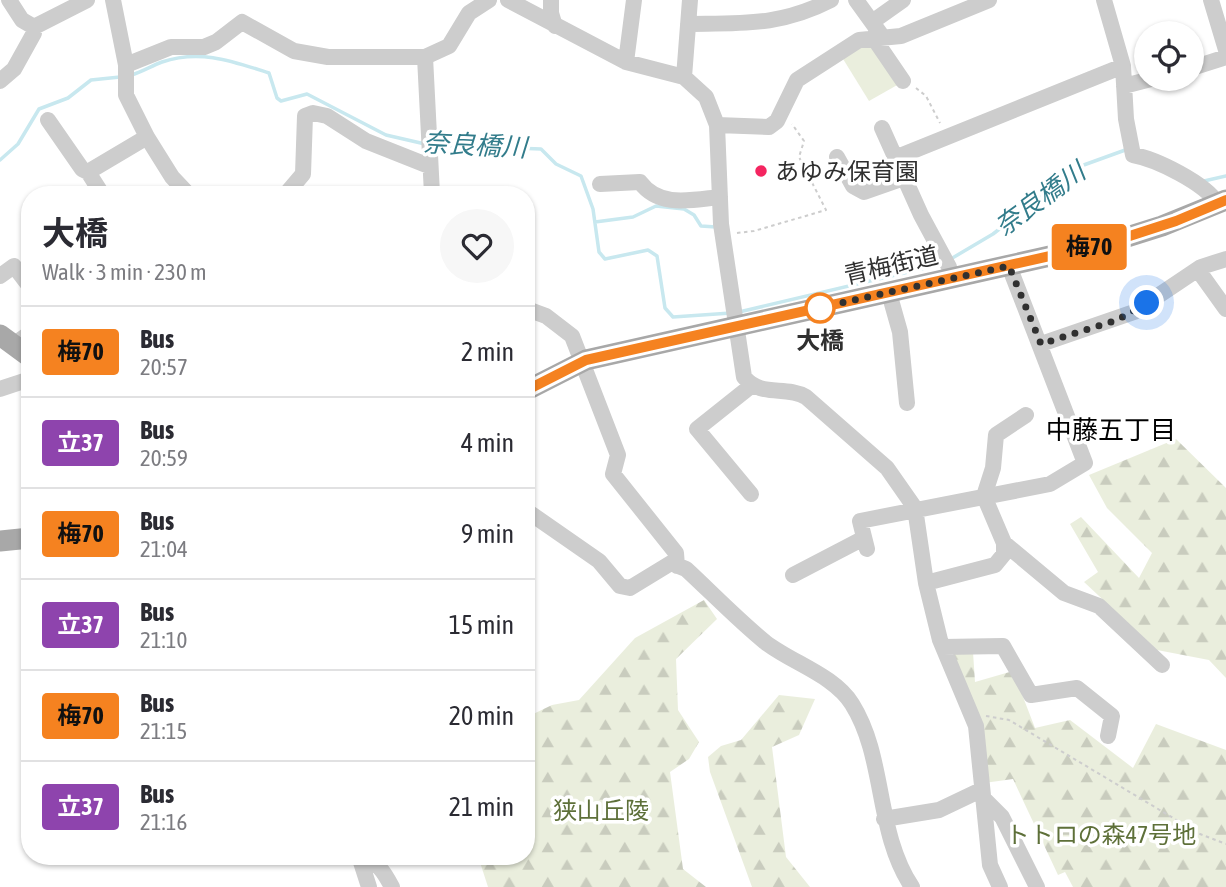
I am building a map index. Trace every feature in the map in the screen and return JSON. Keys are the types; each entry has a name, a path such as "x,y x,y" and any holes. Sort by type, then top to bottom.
{"main road":[{"name":"青梅街道","path":"535,386 581,362 734,317 889,293 948,268 1009,266 1129,237 1222,202"},
{"path":"0,541 21,539"}],"street":[{"path":"9,0 22,20 34,27"},
{"path":"34,27 87,0"},
{"path":"113,0 126,72 127,95 148,137 180,186"},
{"path":"126,72 171,47 204,47 216,42 242,22 294,51 328,57 425,57 449,46 469,13 489,0"},
{"path":"508,0 626,62 684,77 706,97 717,125 722,228 742,372 751,386 763,391 791,392 806,397 887,468 915,508 926,583 943,647 971,713 981,764 981,793 990,865 1000,887"},
{"path":"551,0 555,26"},
{"path":"626,62 634,0"},
{"path":"684,77 691,0"},
{"path":"688,24 752,23 800,16 831,0"},
{"path":"856,0 903,81"},
{"path":"717,125 760,129 769,127 779,117 797,80 876,32 902,0"},
{"path":"876,32 901,36 989,0"},
{"path":"1211,0 1226,50"},
{"path":"1105,3 1124,66 1126,119 1133,155 1147,157 1210,192 1222,202"},
{"path":"0,81 14,69 34,33 34,27"},
{"path":"425,57 431,186"},
{"path":"1204,64 1226,57"},
{"path":"895,158 1124,66"},
{"path":"1124,86 1134,83"},
{"path":"295,186 303,174 305,116 313,113 327,116 366,141 428,152"},
{"path":"48,120 97,186"},
{"path":"882,128 948,268"},
{"path":"88,172 148,137"},
{"path":"837,157 853,186 864,192 904,178"},
{"path":"600,184 640,182 648,194 661,199 687,201 720,197"},
{"path":"1041,344 1134,312 1198,270 1226,260"},
{"path":"0,276 14,266 21,275"},
{"path":"793,575 865,544 860,522 915,508 1050,484 1085,463 1009,266"},
{"path":"1198,270 1226,309"},
{"path":"889,293 900,331 907,403"},
{"path":"535,312 569,331 618,454 613,474 676,553 677,566"},
{"path":"0,389 21,382"},
{"path":"751,386 710,415 697,429 751,494"},
{"path":"926,583 995,565 1004,554 1004,543 984,496 993,468 996,435 1026,415"},
{"path":"535,516 600,561 620,586 630,588 671,564 686,569 766,642 839,689 851,702 870,752 884,819 895,854 912,887"},
{"path":"1004,543 1064,593 1099,606 1162,665"},
{"path":"943,647 1003,646 1031,695 1077,688 1112,716 1108,736"},
{"path":"884,819 939,810 981,793"},
{"path":"981,793 1002,817 1037,887"},
{"path":"378,865 392,887"},
{"path":"363,869 379,887"}],"path":[{"path":"903,81 926,96 946,137"},
{"path":"722,228 737,233 754,232 826,210 799,157 804,141 795,126 779,117"},
{"path":"971,713 1009,720 1200,834 1226,844"}],"green space":[{"path":"870,39 899,84 869,101 840,54"},
{"path":"1176,439 1226,488 1226,678 1209,660 1157,650 1084,582 1098,572 1070,524 1081,517 1139,578 1152,553 1107,508 1089,475"},
{"name":"狭山丘陵","path":"704,600 717,619 676,659 678,710 699,742 689,759 670,772 683,869 706,887 488,887 481,865 535,865 535,713 552,705 579,700 635,638"},
{"name":"トトロの森47号地","path":"973,652 975,682 1013,671 1035,728 1070,720 1133,768 1156,724 1226,750 1226,887 1073,887 1065,872 1058,875 1013,779 984,783 953,653"},
{"name":"狭山丘陵","path":"779,695 815,699 799,735 772,747 786,857 810,887 752,887 710,772 708,757 721,746 741,740"}],"waterway":[{"name":"奈良橋川","path":"131,75 176,58 203,57 229,61 269,73 277,98 281,101 307,94 386,135 425,144"},
{"name":"奈良橋川","path":"0,160 18,144 39,109 68,98 91,80 120,77"},
{"name":"奈良橋川","path":"433,145 541,149 556,164 581,176 593,209 599,252 605,259 648,250 657,256 665,308 673,317 731,313"},
{"name":"奈良橋川","path":"949,260 993,234 1081,166 1128,149"},
{"name":"奈良橋川","path":"1204,181 1226,176"},
{"path":"595,222 633,217 656,206 684,209 694,215 701,226 716,227"},
{"name":"奈良橋川","path":"739,312 942,264"}],"bus line":[{"name":"梅70","path":"535,386 586,360 1108,243 1176,221 1226,200"}],"place":[{"name":"あゆみ保育園","path":"761,171"},
{"name":"大橋","path":"820,308"}],"district":[{"name":"中藤五丁目","path":"1111,430"}],"route":[{"path":"820,308 813,309 1009,266 1041,344 1117,320 1147,303"}]}
